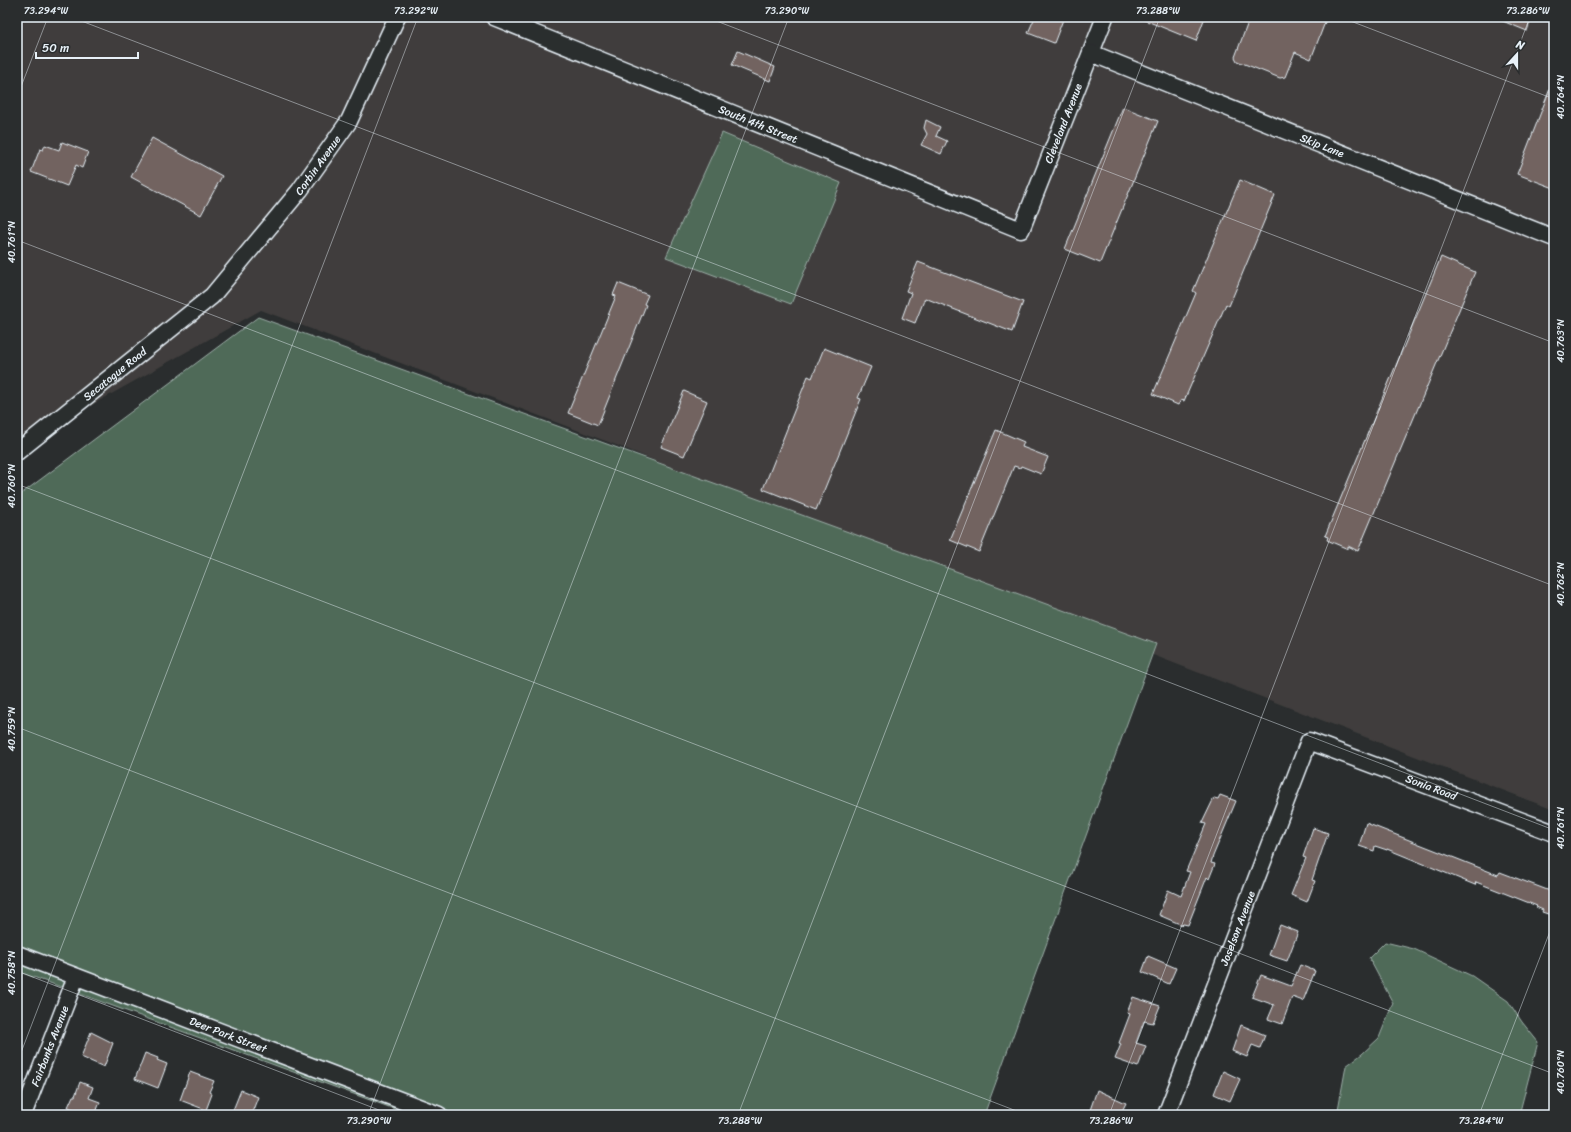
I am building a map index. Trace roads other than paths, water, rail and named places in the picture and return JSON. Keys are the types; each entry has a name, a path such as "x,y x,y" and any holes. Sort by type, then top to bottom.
{"street":[{"name":"Corbin Avenue","path":"212,296 300,190 349,121 397,17"},
{"name":"South 4th Street","path":"494,17 1021,230"},
{"name":"Cleveland Avenue","path":"1021,230 1105,17"},
{"name":"Skip Lane","path":"1091,53 1554,238"},
{"name":"Secatogue Road","path":"17,452 212,296"},
{"name":"Sonia Road","path":"1309,741 1554,833"},
{"name":"Joselson Avenue","path":"1166,1115 1309,741"},
{"name":"Deer Park Street","path":"17,954 439,1115"},
{"name":"Fairbanks Avenue","path":"23,1115 76,977"}]}
